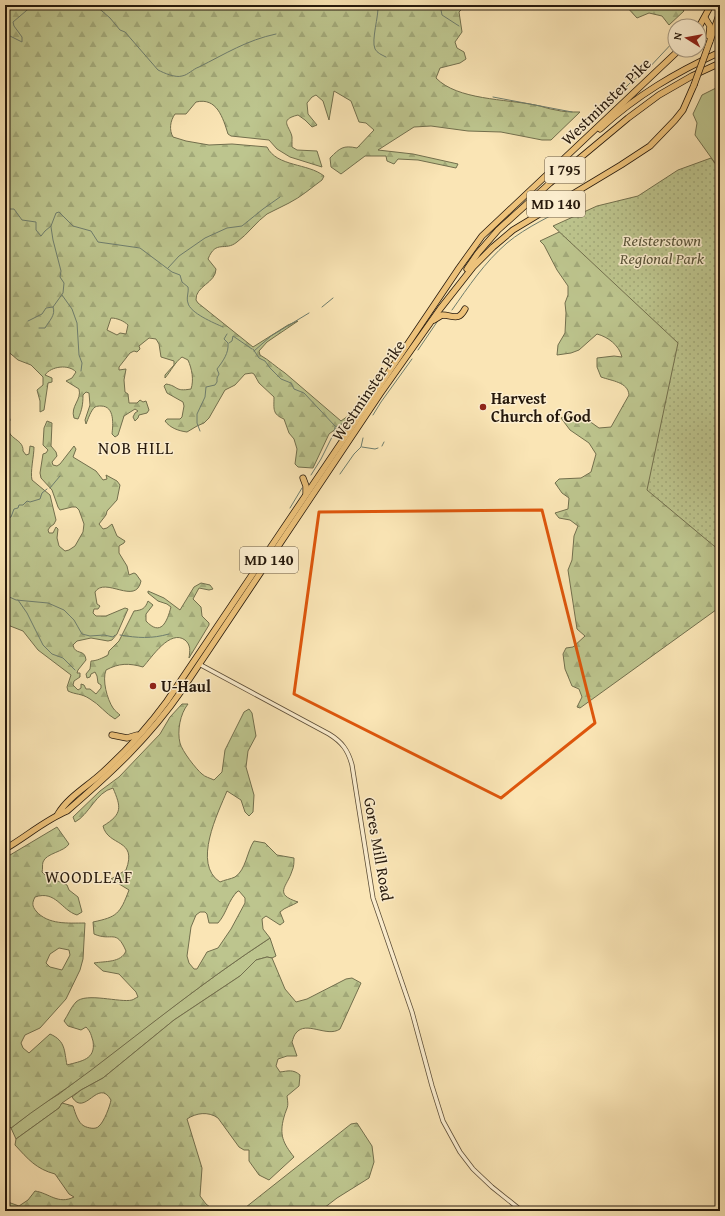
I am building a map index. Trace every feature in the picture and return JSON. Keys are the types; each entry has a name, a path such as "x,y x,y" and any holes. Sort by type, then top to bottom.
{"highway":[{"path":"705,18 711,5"},
{"path":"707,18 711,18 720,13"},
{"name":"Westminster Pike","path":"58,814 63,805 102,772 140,734 197,664 380,394 440,309 473,267 502,239 525,222 621,165 650,146 667,130 683,110 720,13"},
{"path":"707,21 710,26 708,42"},
{"name":"I 795","path":"545,178 620,112 651,88 720,52"},
{"name":"Westminster Pike","path":"5,849 29,835 58,814 67,811 107,776 133,750 173,704 197,664 320,473 472,249 493,226 670,58"},
{"name":"I 795","path":"440,309 488,240 550,183 628,118 659,95 692,76 720,63"},
{"path":"428,326 442,315 454,318 458,317 464,309"},
{"path":"305,497 307,487 303,478 311,479 320,473"},
{"path":"112,735 127,738 140,734"}],"street":[{"name":"Gores Mill Road","path":"197,664 329,734 337,739 347,749 352,765 373,898 412,1012 443,1121 460,1152 473,1169 492,1187 522,1211"}],"highlighted area":[{"path":"542,510 595,723 501,798 294,694 319,512"}],"green space":[{"path":"5,5 466,5 459,12 462,32 455,42 457,48 464,52 466,59 460,63 440,68 436,78 456,91 469,95 535,105 562,111 580,112 551,140 542,140 501,132 468,131 431,126 414,127 378,150 413,154 458,164 456,168 418,160 398,159 394,164 387,161 386,156 365,156 341,174 331,167 330,158 342,148 357,148 374,130 366,123 359,122 351,101 334,91 329,120 323,101 316,95 307,103 308,114 317,125 312,127 298,115 288,119 287,121 292,137 292,147 297,150 317,151 322,167 290,157 277,149 269,140 231,136 228,134 218,110 209,103 203,101 196,102 186,114 175,114 171,126 173,137 209,145 232,144 267,147 278,158 285,162 310,169 324,176 322,180 298,198 267,214 233,245 214,249 208,259 216,269 215,274 213,278 199,291 196,300 253,347 288,325 298,321 267,342 259,351 260,355 285,373 341,421 348,416 353,416 329,434 313,468 298,467 295,464 297,449 294,439 289,433 284,419 277,415 274,411 274,397 259,383 252,373 245,374 235,385 225,390 209,418 204,423 187,432 178,430 169,426 165,421 167,419 180,419 182,417 184,406 183,402 167,393 164,386 166,384 182,390 191,389 191,367 188,360 182,357 165,378 165,375 174,365 174,361 161,357 159,344 156,339 149,338 139,346 140,349 137,352 134,351 130,353 119,367 119,370 126,369 124,380 125,392 128,394 129,403 137,403 140,400 143,402 146,401 149,410 147,413 139,415 135,421 133,417 138,411 135,409 124,416 118,435 115,437 112,434 113,421 111,412 106,407 95,407 86,424 85,420 90,405 89,393 86,392 83,395 82,407 78,419 74,418 73,414 79,396 79,389 66,381 72,378 76,372 73,369 60,367 51,370 45,375 52,378 52,382 48,383 44,410 40,412 40,401 37,390 43,385 43,377 31,365 18,360 5,349","holes":["111,318 128,325 126,334 120,333 117,335 107,330"]},
{"path":"625,5 680,5 684,11 676,18 667,18 667,22 662,16 649,13 637,18"},
{"path":"720,86 720,170 695,135 697,123 693,114 702,95"},
{"name":"Reisterstown Regional Park","path":"711,158 720,170 720,551 647,490 678,343 553,226 597,206 638,196 678,170"},
{"path":"572,226 666,272 720,540 720,607 580,708 577,707 582,697 579,689 572,686 565,669 563,654 566,648 573,647 585,636 577,629 568,570 572,560 574,536 578,526 570,520 559,518 555,513 568,509 569,498 562,493 555,483 559,479 581,478 591,472 596,454 589,443 570,430 561,418 568,415 585,418 599,428 611,427 629,395 626,387 623,385 601,377 597,367 597,358 614,356 622,357 616,345 605,337 597,334 579,350 557,355 558,345 565,333 565,303 568,295 568,286 557,270 544,245 540,241"},
{"path":"9,416 9,431 11,435 20,443 26,455 29,454 30,446 34,447 31,473 32,480 50,495 56,520 48,530 49,533 53,533 56,527 58,529 57,538 59,546 65,551 75,546 83,532 84,524 79,510 76,507 60,510 52,490 41,478 40,473 43,454 48,450 43,445 44,428 47,421 52,423 51,446 56,452 57,456 52,462 53,465 57,466 60,464 74,446 76,449 73,457 96,471 103,480 107,479 106,475 117,481 120,485 117,500 107,511 106,515 99,524 103,529 112,524 117,536 125,541 119,546 119,553 127,566 129,575 134,573 136,574 141,581 138,588 133,591 106,587 100,588 95,592 97,604 100,606 98,609 94,609 93,613 96,616 106,616 125,608 128,609 117,634 112,640 108,641 91,638 77,641 73,645 76,650 84,654 86,660 78,670 77,673 80,673 80,677 74,681 73,685 78,690 81,688 81,684 84,685 86,689 90,689 96,694 101,688 95,672 87,678 86,674 90,669 91,661 108,655 109,651 119,641 134,611 143,609 148,601 153,605 146,614 146,621 151,626 156,628 163,626 168,618 171,607 158,601 148,593 148,591 164,598 180,610 194,587 201,583 210,585 213,589 209,590 199,588 193,599 201,607 202,616 209,623 209,625 189,658 190,648 187,642 179,638 173,638 167,641 156,651 143,667 124,664 106,670 105,684 107,695 113,708 120,715 115,719 90,699 68,691 67,687 71,675 38,650 23,631 5,624 5,418"},
{"path":"182,704 188,704 185,708 180,723 179,733 181,746 199,772 214,780 222,772 225,750 244,712 249,709 252,713 256,736 248,751 246,767 254,795 253,812 249,816 245,812 241,800 227,791 213,825 208,851 208,863 212,874 220,882 233,878 242,870 254,841 265,843 277,855 294,858 293,868 285,886 284,893 290,899 298,902 280,912 284,922 280,925 266,916 262,919 263,929 270,938 201,986 80,1078 11,1128 5,1123 5,1026 7,1016 5,1010 5,858 57,827 69,844 67,847 51,854 45,859 42,872 46,876 67,885 69,890 78,897 82,912 77,915 71,913 53,898 48,896 35,897 33,906 41,916 52,921 65,923 85,923 83,959 80,970 66,999 40,1028 25,1035 21,1043 23,1048 29,1053 50,1034 62,1043 67,1065 82,1061 90,1056 93,1041 90,1032 86,1027 81,1030 68,1026 64,1021 74,1004 81,999 87,998 127,1001 138,997 136,992 119,974 103,971 94,963 117,960 124,955 126,951 116,938 94,934 93,922 113,916 117,913 129,890 111,879 126,870 129,860 128,853 125,848 106,833 103,826 110,822 117,814 119,805 113,788 102,794 80,819 75,822 73,817 100,791 119,777 160,734 170,717","holes":["238,891 245,898 245,903 231,929 218,948 207,952 197,969 194,969 189,963 187,956 191,927 196,915 200,912 205,912 209,923 218,923 224,915 232,898","59,948 69,950 70,955 62,970 50,967 46,963 50,954"]},
{"path":"270,938 276,956 256,960 240,976 174,1020 103,1078 81,1090 62,1103 59,1108 16,1139 11,1128 38,1107 59,1094 190,994"},
{"path":"267,957 272,958 285,989 296,1002 307,999 346,979 352,978 361,983 340,1029 329,1032 311,1028 300,1029 295,1034 292,1042 297,1056 287,1056 278,1059 276,1066 280,1072 293,1071 300,1075 299,1086 287,1096 288,1105 282,1129 285,1143 294,1157 269,1180 259,1175 249,1161 249,1150 244,1150 239,1147 218,1118 210,1114 198,1114 187,1119 202,1168 200,1196 206,1204 215,1211 5,1211 5,1201 19,1206 28,1200 35,1191 63,1200 74,1197 69,1194 55,1174 37,1166 24,1155 15,1145 16,1139 59,1108 62,1103 73,1106 78,1120 82,1125 92,1128 98,1127 105,1118 111,1100 106,1094 96,1094 82,1103 77,1102 72,1097 81,1090 103,1078 174,1020 240,976 256,960"},
{"path":"357,1123 372,1146 374,1162 369,1178 324,1208 303,1211 241,1211 351,1124"}],"waterway":[{"path":"5,35 22,42 22,37 14,26 13,22 33,5"},
{"path":"95,5 110,18 120,30 125,32 158,70 176,76 182,76 227,52 255,40 276,34"},
{"path":"378,5 374,45 377,52 386,57"},
{"path":"440,5 442,15 459,26"},
{"path":"667,5 676,6 681,9"},
{"path":"618,95 630,83 646,71 667,49"},
{"path":"493,97 572,112"},
{"path":"168,268 179,256 205,238 227,228 242,226 280,197"},
{"path":"452,310 484,267 507,243 531,226 575,203"},
{"path":"5,209 14,209 22,220 36,222 36,230 41,236 51,226 56,213 59,212 73,226 91,231 98,242 140,248 172,272 180,275 182,282 188,287 187,301 193,310 223,327"},
{"path":"39,328 45,328 54,313 53,307 63,293 64,283 60,277 61,271 51,227"},
{"path":"62,295 72,309 77,323 79,355 82,363 81,371"},
{"path":"322,307 333,298"},
{"path":"28,321 42,314 46,308 53,307"},
{"path":"254,351 271,336 309,313"},
{"path":"418,350 437,322"},
{"path":"200,431 197,423 197,414 205,397 206,387 215,385 217,382 219,374 217,369 228,350 228,343 224,339 227,334"},
{"path":"229,343 232,341 233,336 252,349"},
{"path":"253,349 259,358 265,361 281,379 291,383 294,389 304,393 337,427"},
{"path":"373,415 412,359"},
{"path":"338,426 348,420 368,393"},
{"path":"311,475 321,459 334,433 335,427"},
{"path":"334,433 338,436"},
{"path":"340,474 354,454 361,447 363,438"},
{"path":"382,446 384,442"},
{"path":"362,447 378,448"},
{"path":"50,488 60,476"},
{"path":"290,508 302,488"},
{"path":"5,519 11,517 14,509 18,508 19,505 23,505 27,501 30,502 40,499 42,493 47,489"},
{"path":"5,595 16,600 48,603 64,610 74,620 82,634 90,636 104,635 113,637 115,635"},
{"path":"18,600 27,613 43,645 52,654 63,658 75,670"},
{"path":"120,635 144,638 169,634"}],"place":[{"name":"Harvest Church of God","path":"483,407"},
{"name":"U-Haul","path":"153,686"}],"district":[{"name":"NOB HILL","path":"136,448"},
{"name":"WOODLEAF","path":"89,877"}]}
